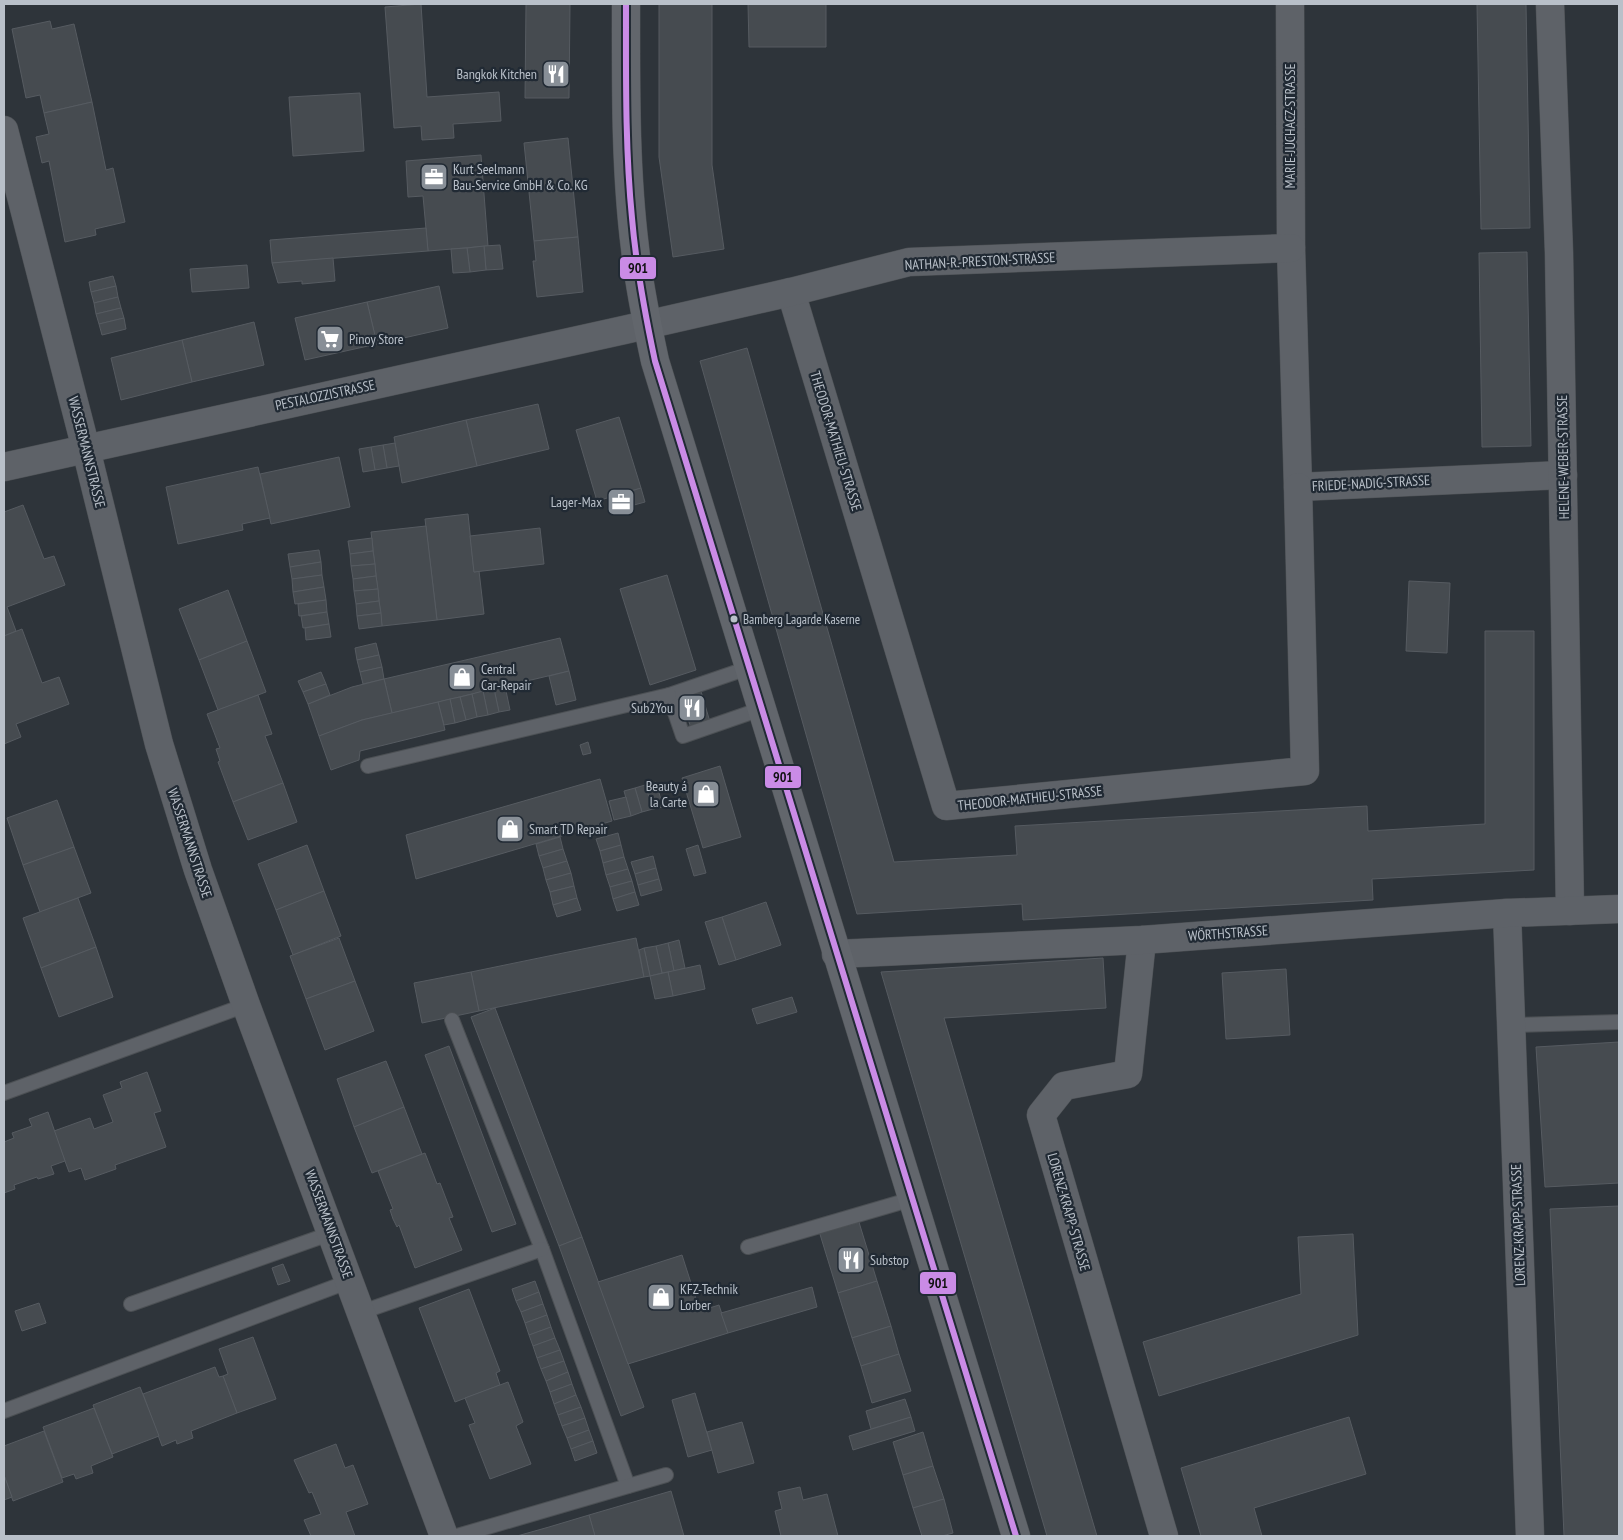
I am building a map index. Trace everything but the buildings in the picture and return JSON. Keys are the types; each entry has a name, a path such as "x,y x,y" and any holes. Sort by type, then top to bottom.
{"street":[{"path":"626,4 628,144 634,247 654,361 1016,1536"},
{"name":"MARIE-JUCHACZ-STRASSE","path":"1290,4 1291,248"},
{"name":"HELENE-WEBER-STRASSE","path":"1550,4 1559,252 1570,910"},
{"name":"WASSERMANNSTRASSE","path":"4,130 159,744 198,870 246,1005 444,1536"},
{"name":"NATHAN-R.-PRESTON-STRASSE","path":"647,324 791,292 909,262 1291,248"},
{"name":"FRIEDE-NADIG-STRASSE","path":"1291,248 1298,487 1563,475"},
{"name":"THEODOR-MATHIEU-STRASSE","path":"791,292 946,806 1305,771 1298,487"},
{"name":"PESTALOZZISTRASSE","path":"4,467 647,324"},
{"name":"WÖRTHSTRASSE","path":"836,954 1142,940 1507,913 1619,910"},
{"name":"LORENZ-KRAPP-STRASSE","path":"1507,913 1530,1536"},
{"name":"LORENZ-KRAPP-STRASSE","path":"1142,940 1128,1074 1064,1086 1041,1115 1164,1536"}],"lane":[{"path":"368,766 669,695 748,668"},
{"path":"669,695 683,736 761,709"},
{"path":"4,1093 246,1005"},
{"path":"452,1020 542,1248 628,1486"},
{"path":"1511,1025 1619,1022"},
{"path":"748,1247 912,1199"},
{"path":"131,1304 332,1233"},
{"path":"362,1312 542,1248"},
{"path":"4,1411 350,1281"},
{"path":"458,1536 666,1475"}],"transit line":[{"name":"901","path":"626,4 626,111 630,191 638,272 655,361 1016,1536"}],"place":[{"name":"Bangkok Kitchen","path":"556,74"},
{"name":"Kurt Seelmann Bau-Service GmbH & Co. KG","path":"434,177"},
{"name":"Pinoy Store","path":"330,339"},
{"name":"Lager-Max","path":"621,502"},
{"name":"Bamberg Lagarde Kaserne","path":"734,619"},
{"name":"Central Car-Repair","path":"462,677"},
{"name":"Sub2You","path":"692,708"},
{"name":"Beauty á la Carte","path":"706,794"},
{"name":"Smart TD Repair","path":"510,829"},
{"name":"Substop","path":"851,1260"},
{"name":"KFZ-Technik Lorber","path":"661,1297"}]}
